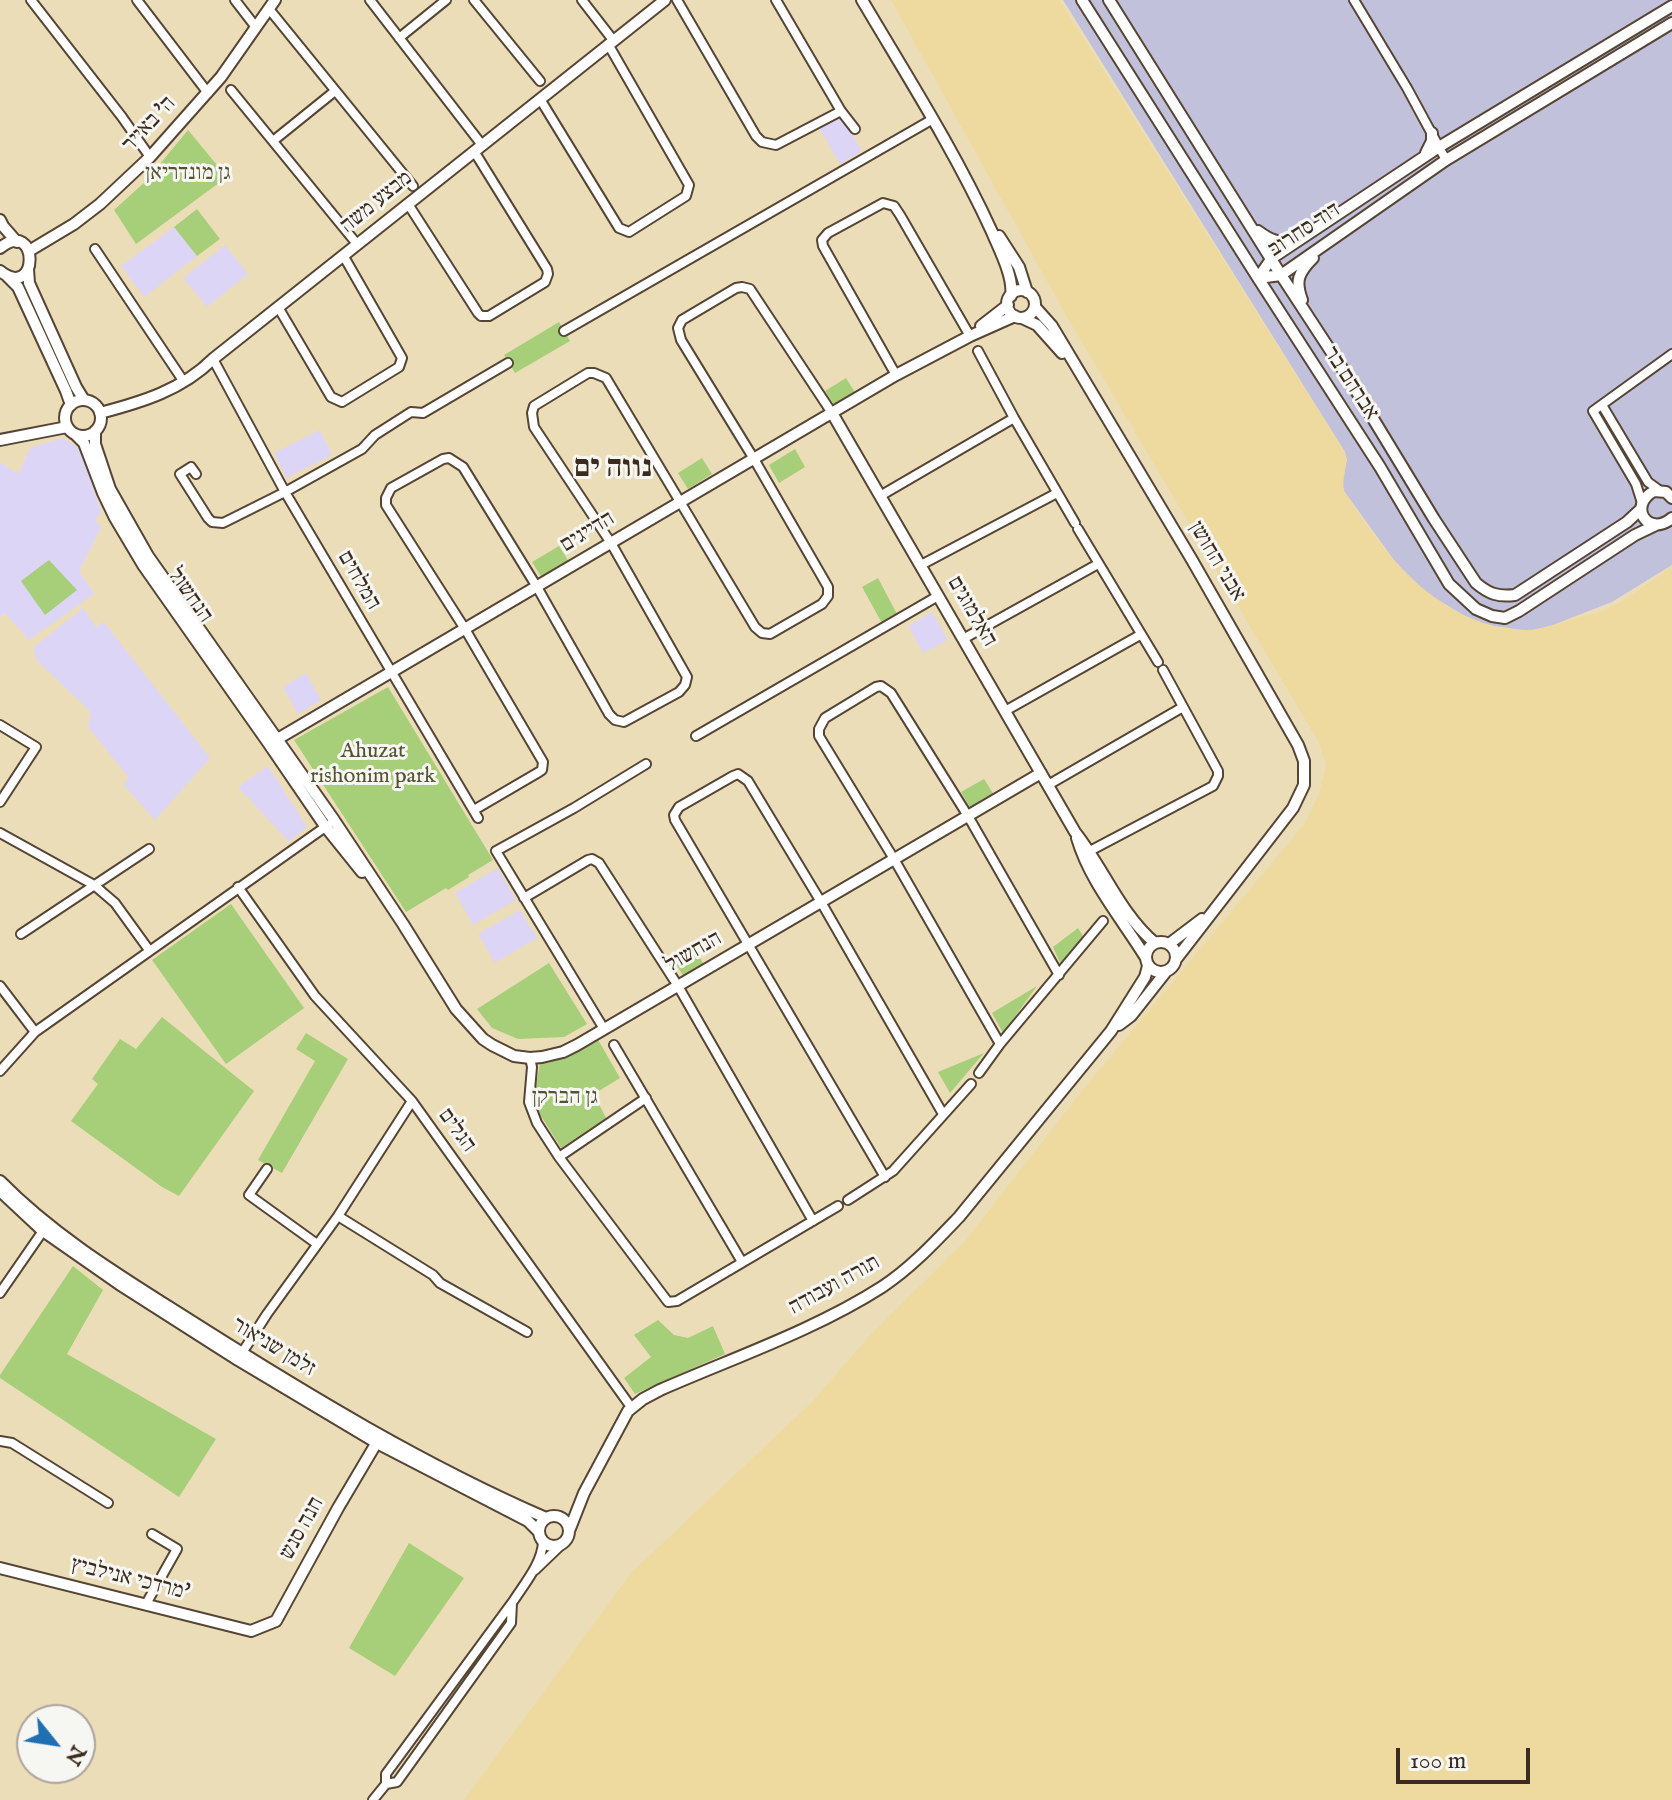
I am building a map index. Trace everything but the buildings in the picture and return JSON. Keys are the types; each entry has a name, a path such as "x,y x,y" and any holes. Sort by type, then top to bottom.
{"street":[{"path":"31,0 150,157"},
{"path":"137,0 208,93"},
{"path":"235,0 255,26"},
{"path":"370,0 478,148 547,269 545,282 489,316 481,316 408,204"},
{"path":"399,38 446,0"},
{"path":"474,0 540,81"},
{"path":"540,99 619,228 629,232 686,196 689,185 610,42 582,0"},
{"name":"מבצע משה","path":"100,413 141,403 203,369 665,0"},
{"path":"677,0 762,142 776,145 841,111"},
{"path":"776,0 841,111 855,129"},
{"path":"862,0 979,204 1003,256 1012,288 1010,312 1019,317 1031,315 1035,307 1034,298 1027,292 1019,267 979,204"},
{"name":"אברהם בר","path":"1082,0 1380,467 1449,584 1476,609 1496,618 1505,618 1635,535 1672,518"},
{"name":"אברהם בר","path":"1109,0 1472,579 1486,591 1502,597 1515,595 1627,522 1641,506"},
{"path":"1354,0 1446,160"},
{"path":"272,4 335,91 413,186"},
{"name":"ה' באייר","path":"29,251 100,204 150,157 221,77 272,4"},
{"name":"דוד סחרוב","path":"1258,278 1272,258 1423,157 1672,6"},
{"name":"דוד סחרוב","path":"1258,278 1281,275 1446,160 1672,23"},
{"path":"231,90 357,244"},
{"path":"273,141 335,91"},
{"path":"564,331 933,119"},
{"path":"1423,157 1432,141 1432,133"},
{"path":"896,375 822,240 828,233 883,203 894,206 900,215 970,336"},
{"path":"0,220 17,242 29,251 29,283 84,400"},
{"path":"1247,220 1266,237 1283,242 1318,227"},
{"path":"1307,314 1298,288 1300,274 1343,230"},
{"path":"0,248 17,242"},
{"path":"95,249 184,382"},
{"path":"278,307 331,397 338,402 399,367 402,358 343,255"},
{"path":"4,273 18,276 28,269"},
{"path":"4,273 18,287 71,405"},
{"path":"465,629 386,505 391,488 449,458 463,467 612,718 624,722 679,692 687,677 611,543 532,421 534,406 588,373 606,378 758,630 770,634 822,604 828,596 828,587 679,334 682,320 736,288 750,289 832,413"},
{"path":"1009,300 1018,291 1027,292"},
{"name":"הדייגים","path":"970,336 1009,300"},
{"name":"אבני החושן","path":"1035,307 1052,326 1082,375 1281,714 1304,761 1304,785 1293,808 1213,910"},
{"name":"הדייגים","path":"273,741 896,375 970,336 1019,317"},
{"name":"אבני החושן","path":"1019,317 1037,325 1082,375"},
{"path":"978,351 1218,771 1213,786 1086,854"},
{"path":"1656,525 1645,520 1636,484 1593,411 1672,354"},
{"name":"המלחים","path":"213,359 285,492 476,814 542,770 543,762 465,629"},
{"path":"196,474 191,467 180,474 208,518 223,523 362,449 375,435 411,412 423,413 508,363"},
{"path":"71,430 65,415 75,402 84,400 94,404 100,413"},
{"path":"1602,405 1648,482 1668,493"},
{"name":"הנחשול","path":"100,413 95,444 110,489 148,556 273,741 403,924 447,998 477,1033 506,1053 530,1058 563,1052 1041,773"},
{"name":"האלמוגים","path":"832,413 1075,832 1113,910 1147,962"},
{"path":"880,496 1014,418"},
{"path":"0,440 71,430 86,436 95,431"},
{"name":"הנחשול","path":"71,430 84,443 115,518 143,565 273,741"},
{"path":"921,565 1057,493"},
{"path":"1641,506 1649,494 1668,493"},
{"path":"963,639 1098,564"},
{"path":"696,736 938,596"},
{"path":"1005,711 1140,635"},
{"path":"1000,1044 819,736 825,718 876,687 881,686 891,693 968,816 1059,975"},
{"path":"1048,785 1183,707"},
{"path":"0,725 36,747 0,802"},
{"path":"604,1029 496,851 646,764"},
{"path":"885,1177 675,820 674,815 679,807 738,774 748,781 943,1114"},
{"path":"0,1071 35,1032 330,823"},
{"path":"0,833 94,885 115,903 149,950"},
{"path":"21,934 149,849"},
{"name":"האלמוגים","path":"1086,854 1137,927 1155,943"},
{"path":"524,898 588,860 596,861 678,986 813,1221"},
{"name":"הגלים","path":"238,887 315,996 412,1101 631,1407"},
{"path":"1169,944 1213,910"},
{"path":"1177,958 1175,949 1164,942 1155,943 1148,949 1147,962 1155,972 1165,973 1173,967 1213,910"},
{"path":"979,1073 1103,921"},
{"name":"תורה ועבודה","path":"631,1407 660,1390 799,1330 882,1286 909,1266 959,1217 1111,1031 1145,977 1147,962"},
{"name":"תורה ועבודה","path":"1111,1031 1131,1016 1165,973"},
{"path":"0,986 35,1032"},
{"path":"614,1045 742,1262"},
{"path":"530,1058 529,1102 532,1114 559,1157 668,1302 677,1301 838,1206"},
{"path":"848,1200 893,1171 971,1084"},
{"path":"559,1157 646,1098"},
{"path":"240,1357 338,1216 412,1101"},
{"path":"267,1169 249,1195 317,1244"},
{"name":"זלמן שניאור","path":"0,1181 46,1228"},
{"name":"זלמן שניאור","path":"0,1191 46,1228 240,1357 379,1440 528,1521 541,1537"},
{"path":"338,1216 433,1275 440,1283 527,1332"},
{"path":"2,1288 46,1228"},
{"path":"531,1573 566,1539 584,1493 631,1407"},
{"name":"זלמן שניאור","path":"379,1440 546,1518"},
{"name":"חנה סנש","path":"251,1631 276,1621 379,1440"},
{"path":"0,1441 12,1443 108,1503"},
{"path":"563,1519 584,1493"},
{"path":"373,1800 386,1784 386,1774 531,1573 543,1551 541,1524 546,1518 555,1516 563,1519 569,1531"},
{"path":"146,1604 177,1549 152,1534"},
{"path":"541,1537 549,1546 561,1545"},
{"name":"מרדכי אנילביץ'","path":"0,1568 251,1631"},
{"path":"386,1784 397,1782 511,1623 512,1603"}],"shaded area":[{"path":"1063,0 1672,0 1672,565 1612,602 1529,631 1487,625 1463,615 1422,590 1399,567 1344,491 1345,452"},
{"path":"841,115 862,151 840,164 819,128"},
{"path":"174,227 197,256 144,297 121,266"},
{"path":"225,245 248,274 207,307 183,278"},
{"path":"320,430 332,455 286,478 274,453"},
{"path":"63,438 79,448 101,511 95,522 102,526 79,571 94,594 29,640 5,613 0,617 0,462 18,474 31,447"},
{"path":"83,608 96,627 104,622 210,758 155,820 123,784 129,778 88,727 91,712 36,660 34,647"},
{"path":"932,612 948,640 923,653 908,626"},
{"path":"306,673 321,700 298,714 283,687"},
{"path":"268,766 307,827 289,842 238,787"},
{"path":"498,868 516,900 473,925 455,893"},
{"path":"520,910 537,938 495,963 478,934"}],"green space":[{"name":"גן מונדריאן","path":"188,130 227,177 136,244 114,210 146,181"},
{"path":"197,209 220,239 197,256 174,227"},
{"path":"559,322 570,341 515,373 504,355"},
{"path":"846,378 856,394 835,406 825,391"},
{"path":"795,449 805,467 779,483 769,465"},
{"path":"702,458 712,474 688,489 678,473"},
{"path":"559,546 569,562 542,578 532,562"},
{"path":"49,560 77,590 45,615 21,581"},
{"path":"878,578 898,616 883,625 862,587"},
{"name":"Ahuzat rishonim park","path":"388,687 493,860 448,890 446,888 406,912 294,740"},
{"path":"984,779 994,795 971,809 961,792"},
{"path":"231,904 304,1008 226,1064 152,960"},
{"path":"1078,928 1083,936 1061,965 1053,947"},
{"path":"695,949 704,965 684,977 674,961"},
{"path":"549,963 587,1024 564,1037 518,1039 492,1028 477,1009"},
{"path":"1037,986 1003,1033 992,1013"},
{"path":"162,1017 254,1091 179,1196 71,1121 98,1084 92,1079 120,1039 136,1049"},
{"path":"306,1033 348,1059 282,1173 258,1160 315,1061 296,1049"},
{"name":"גן הברקן","path":"597,1038 620,1078 594,1094 606,1118 561,1148 533,1103 540,1063 568,1055"},
{"path":"984,1053 950,1093 938,1072"},
{"path":"73,1266 103,1290 67,1354 216,1439 179,1497 0,1378"},
{"path":"658,1320 674,1335 688,1338 713,1326 725,1354 635,1394 624,1378 651,1357 634,1335"},
{"path":"409,1543 464,1578 395,1676 349,1648"}],"sand":[{"path":"891,0 1059,0 1345,452 1344,491 1398,564 1443,603 1468,617 1496,626 1539,629 1606,609 1672,566 1672,1800 464,1800 632,1572 812,1402 872,1333 965,1241 1085,1087 1305,823 1319,793 1326,765 1319,743 1067,317"}],"district":[{"name":"נווה ים","path":"613,470"}]}
